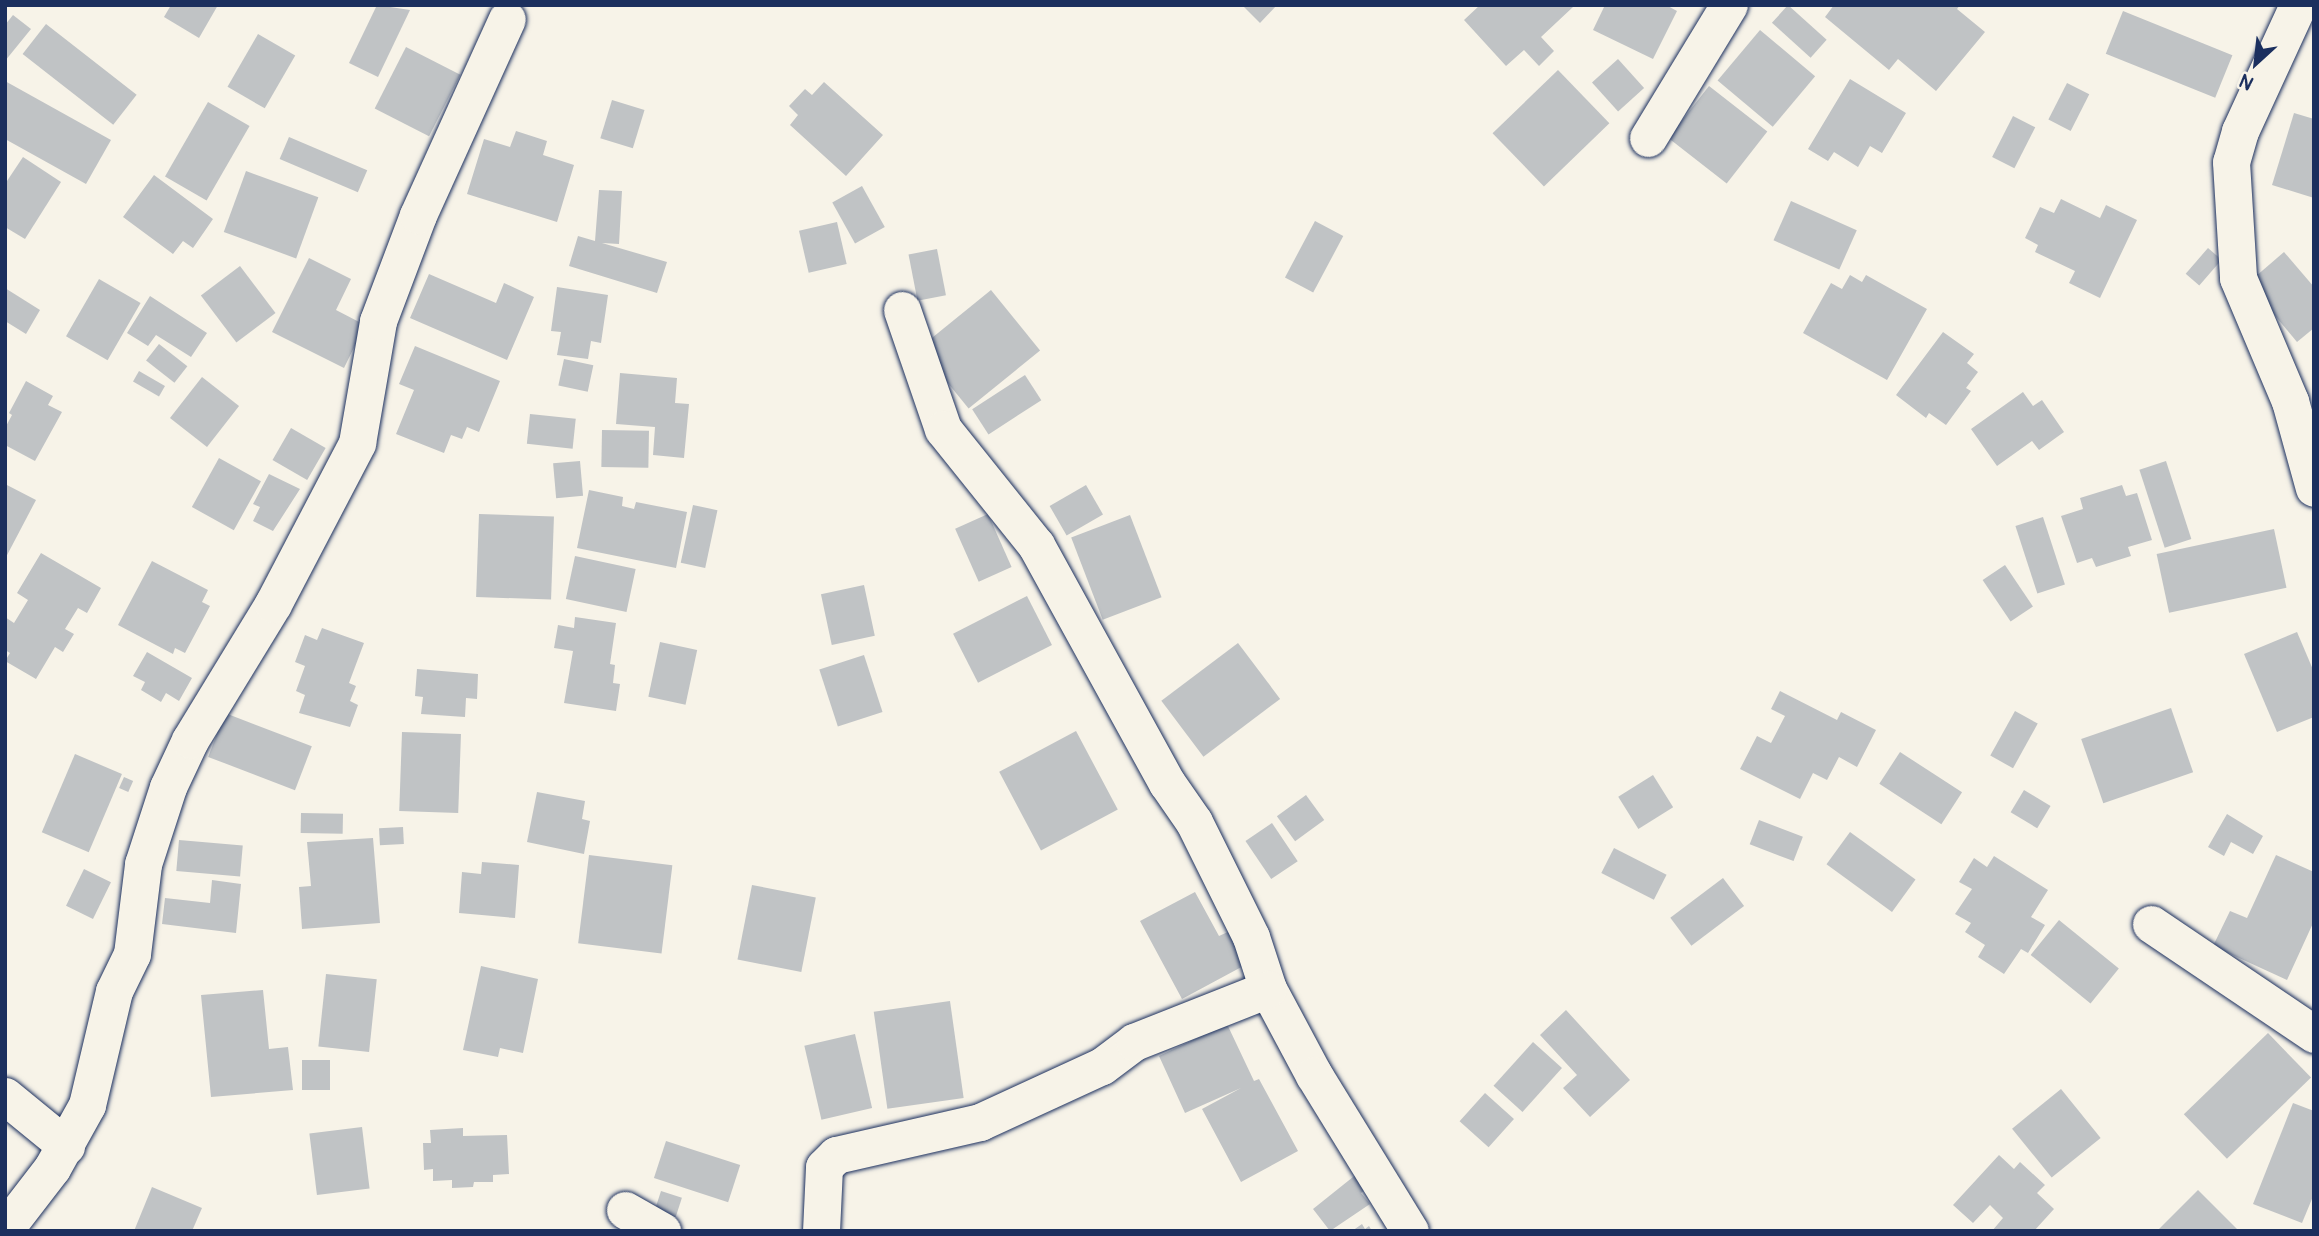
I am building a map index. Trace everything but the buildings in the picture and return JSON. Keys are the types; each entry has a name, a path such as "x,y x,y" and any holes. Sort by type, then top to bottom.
{"street":[{"path":"1648,138 1729,5"},
{"path":"2298,5 2240,131 2231,162 2238,278 2290,401 2314,488"},
{"path":"5,1229 66,1146 87,1105 114,991 132,954 143,864 168,788 190,740 273,604 357,443 379,321 418,215 507,19"},
{"path":"902,310 943,429 1036,545 1160,772 1194,822 1251,937 1268,989 1320,1087 1410,1231"},
{"path":"2151,924 2314,1034"},
{"path":"821,1231 824,1167 836,1155 980,1122 1102,1066 1134,1042 1268,989"},
{"path":"5,1096 66,1146"},
{"path":"625,1210 662,1231"}]}
